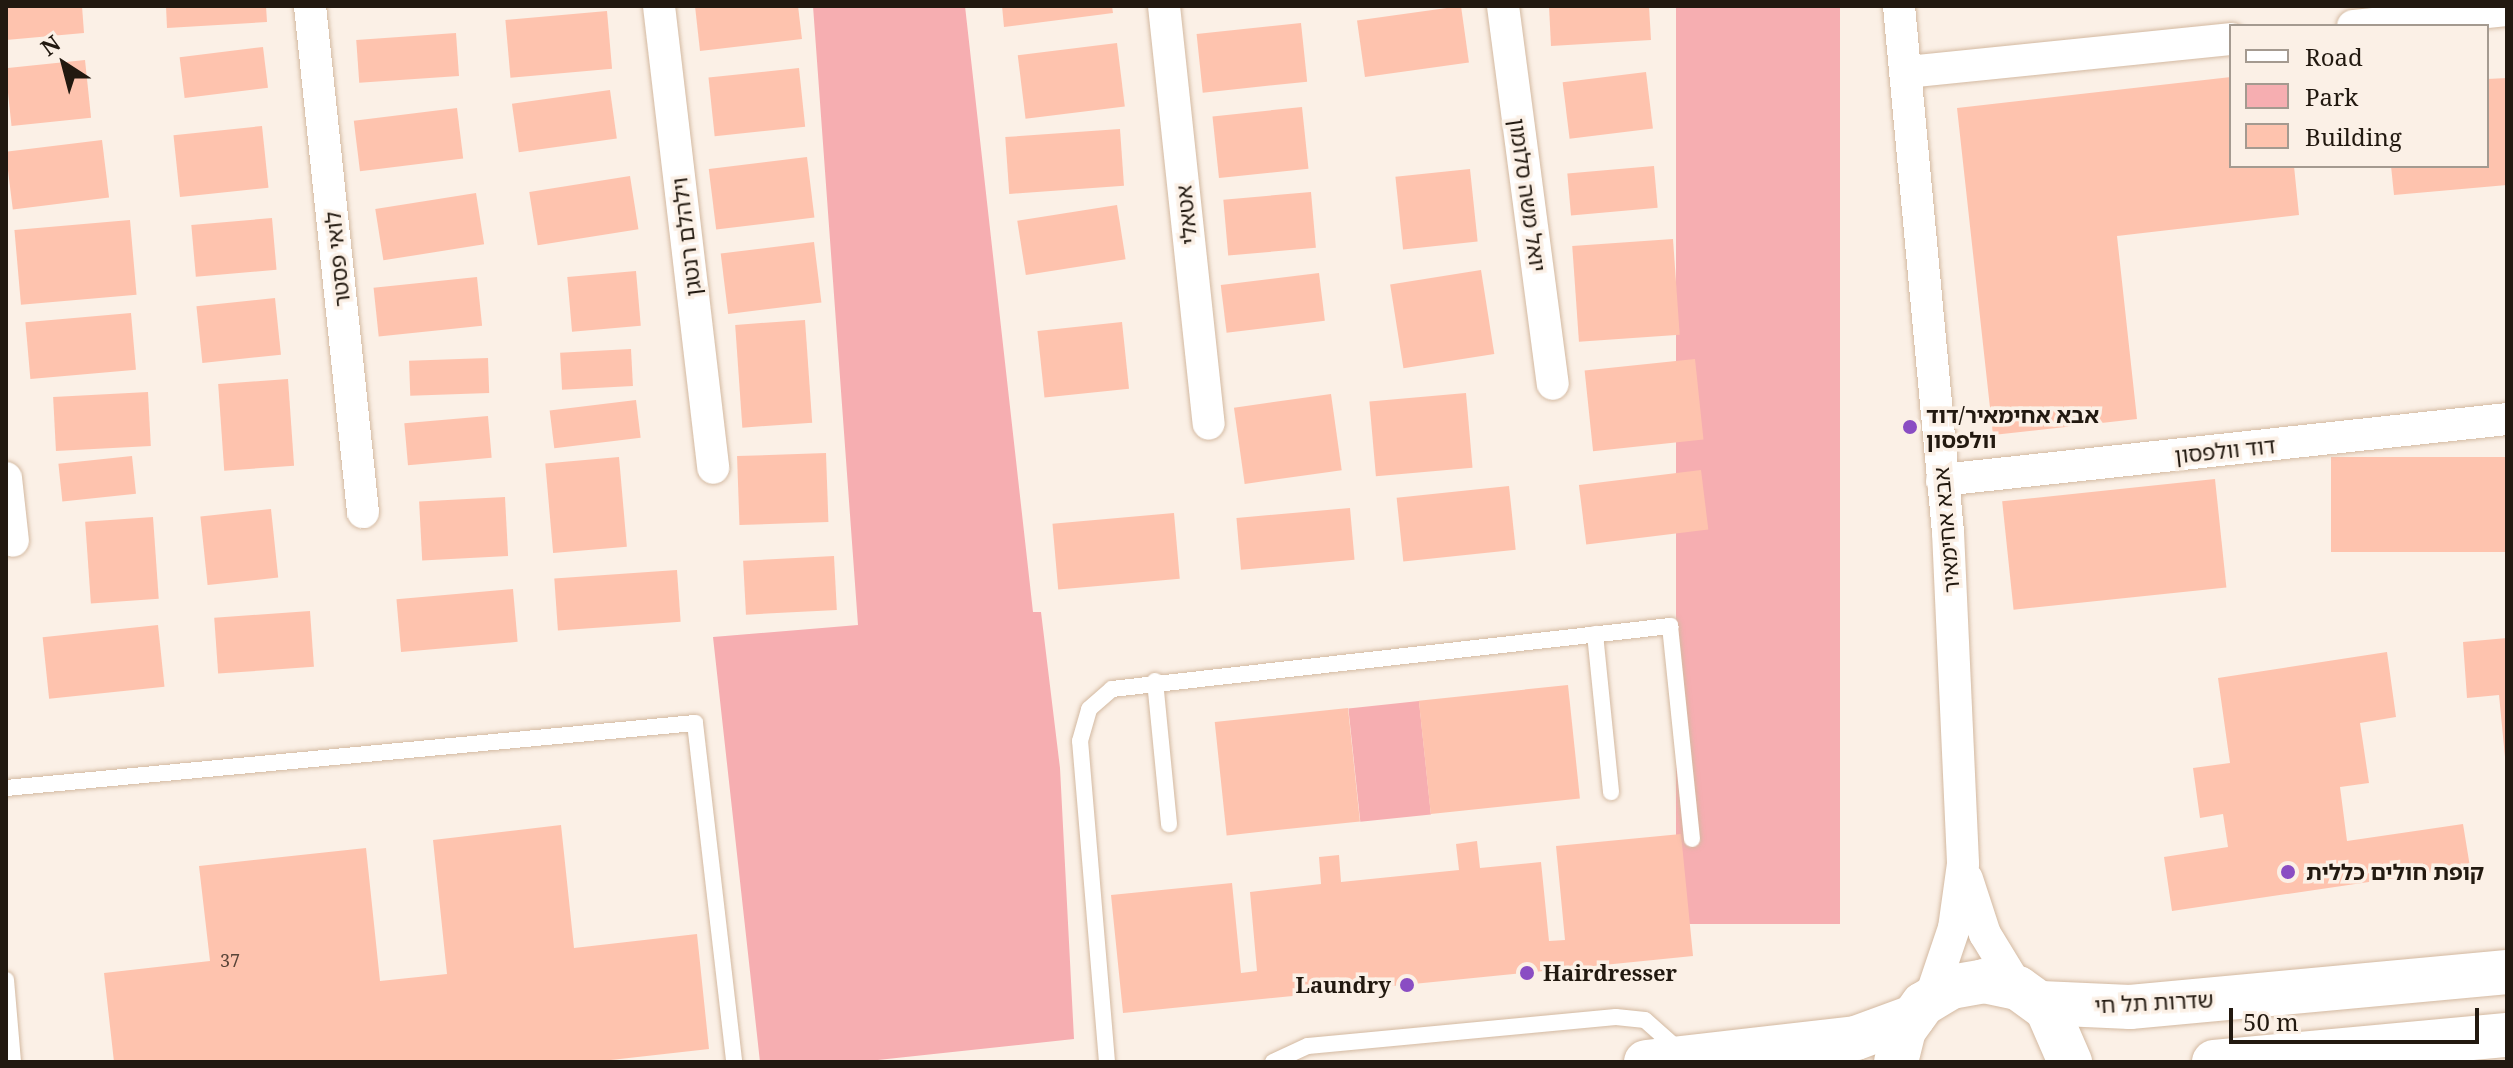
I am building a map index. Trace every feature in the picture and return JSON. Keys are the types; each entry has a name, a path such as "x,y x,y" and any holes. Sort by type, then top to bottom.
{"main road":[{"name":"שדרות תל חי","path":"1921,1008 1975,982 2029,996 2130,1007 2507,972"},
{"path":"2029,996 2062,1031 2070,1062"},
{"path":"1666,1060 1856,1038 1921,1008"},
{"path":"1896,1062 1921,1008"},
{"path":"2214,1062 2507,1035"}],"street":[{"name":"לואי פסטר","path":"310,6 363,512"},
{"name":"וילהלם רנטגן","path":"659,6 713,468"},
{"name":"אטאלי","path":"1164,6 1209,424"},
{"name":"יואל משה סלומון","path":"1503,6 1553,384"},
{"name":"אבא אחימאיר","path":"1899,6 1942,480 1963,864 1954,928 1921,1008"},
{"path":"2372,24 2507,10"},
{"path":"1907,72 2229,39"},
{"name":"דוד וולפסון","path":"1942,480 2507,419"},
{"path":"6,478 13,541"},
{"name":"אבא אחימאיר","path":"1963,864 1978,919 2029,996"}],"lane":[{"path":"1107,1062 1081,733 1103,694 1155,681 1670,626 1692,839"},
{"path":"1595,634 1611,792"},
{"path":"1155,681 1169,824"},
{"path":"6,788 695,723 734,1062"},
{"path":"6,980 13,1062"},
{"path":"1273,1062 1308,1046 1616,1017 1645,1020 1666,1060"}],"green space":[{"path":"813,6 965,6 1033,612 1041,612 1060,768 1074,1039 859,1062 760,1062 713,637 858,625"},
{"path":"1676,6 1840,6 1840,924 1676,924"},
{"path":"1419,701 1431,814 1360,822 1348,708"}],"building":[{"path":"6,6 82,6 84,33 6,40"},
{"path":"166,6 266,6 267,22 167,28"},
{"path":"695,6 798,6 802,39 700,51"},
{"path":"1002,6 1112,6 1113,13 1004,27"},
{"path":"1461,6 1469,62 1365,77 1357,21"},
{"path":"1549,6 1649,6 1651,40 1551,46"},
{"path":"607,11 612,69 510,78 505,20"},
{"path":"1301,23 1307,82 1203,93 1197,34"},
{"path":"456,33 459,76 359,83 356,40"},
{"path":"1117,43 1125,107 1026,119 1018,55"},
{"path":"263,47 268,88 185,98 180,57"},
{"path":"85,60 91,118 12,126 6,68"},
{"path":"799,68 805,127 715,136 708,78"},
{"path":"1646,72 1653,129 1570,139 1563,82"},
{"path":"2229,77 2229,168 2294,168 2299,215 2117,236 2137,419 1993,435 1957,108"},
{"path":"2507,78 2507,185 2394,195 2391,168 2489,168 2489,79"},
{"path":"610,90 617,139 519,152 512,104"},
{"path":"1302,107 1308,169 1219,178 1212,116"},
{"path":"457,108 463,159 360,171 354,121"},
{"path":"262,126 268,188 180,197 173,135"},
{"path":"1120,129 1124,186 1009,194 1005,137"},
{"path":"102,140 109,198 13,209 6,152"},
{"path":"807,157 814,218 716,230 709,169"},
{"path":"1654,166 1658,208 1571,215 1567,174"},
{"path":"1470,169 1478,242 1403,249 1395,177"},
{"path":"630,176 638,229 538,245 529,192"},
{"path":"1311,192 1316,248 1228,255 1223,200"},
{"path":"476,193 484,244 383,260 375,209"},
{"path":"1117,205 1126,259 1026,275 1017,221"},
{"path":"272,218 277,270 196,277 191,225"},
{"path":"130,220 137,295 21,305 14,230"},
{"path":"1673,239 1680,335 1579,342 1572,246"},
{"path":"814,242 821,303 728,314 721,253"},
{"path":"1481,270 1494,354 1403,368 1390,284"},
{"path":"636,271 641,326 572,332 567,277"},
{"path":"1319,273 1325,321 1227,333 1221,285"},
{"path":"477,277 482,326 379,337 374,288"},
{"path":"275,298 281,355 202,363 196,306"},
{"path":"131,313 136,370 30,379 25,322"},
{"path":"805,320 812,423 742,428 735,325"},
{"path":"1122,322 1129,389 1044,398 1037,331"},
{"path":"631,349 633,386 562,390 560,353"},
{"path":"488,358 489,393 410,396 409,361"},
{"path":"1695,359 1703,440 1593,451 1585,371"},
{"path":"288,379 294,466 224,471 218,384"},
{"path":"148,392 151,446 56,451 53,397"},
{"path":"1466,393 1473,468 1376,476 1369,401"},
{"path":"1331,394 1342,470 1245,484 1234,408"},
{"path":"636,400 641,438 554,448 550,411"},
{"path":"488,416 492,458 408,465 404,423"},
{"path":"826,453 828,522 739,525 737,456"},
{"path":"132,456 136,494 62,502 58,464"},
{"path":"619,457 627,547 553,553 545,463"},
{"path":"2331,457 2507,457 2507,552 2331,552"},
{"path":"1701,470 1708,530 1586,545 1579,485"},
{"path":"2215,479 2226,587 2014,610 2002,501"},
{"path":"1509,486 1516,550 1403,561 1397,498"},
{"path":"505,497 508,556 422,560 419,502"},
{"path":"1350,508 1355,560 1241,570 1236,518"},
{"path":"271,509 278,578 208,585 200,516"},
{"path":"1174,513 1180,579 1058,589 1052,524"},
{"path":"153,517 159,599 91,604 85,522"},
{"path":"834,556 837,610 746,615 743,561"},
{"path":"677,570 681,622 558,630 554,579"},
{"path":"513,589 518,642 401,652 396,599"},
{"path":"310,611 314,667 218,674 214,618"},
{"path":"158,625 164,687 49,699 43,637"},
{"path":"2507,638 2505,757 2499,695 2467,698 2463,642"},
{"path":"2387,652 2396,717 2360,723 2369,783 2340,787 2347,841 2463,824 2470,867 2172,911 2164,857 2228,847 2223,814 2200,818 2193,768 2230,763 2218,678"},
{"path":"1568,685 1580,798 1431,814 1419,701"},
{"path":"1348,708 1360,821 1227,835 1215,722"},
{"path":"561,825 574,948 697,934 709,1049 593,1062 114,1062 104,973 210,961 199,866 366,848 380,981 447,974 433,840"},
{"path":"1681,834 1693,956 1123,1013 1111,895 1232,883 1241,973 1257,971 1250,892 1321,884 1319,857 1339,855 1341,882 1459,870 1456,844 1477,841 1480,868 1541,862 1549,941 1565,940 1556,846"}],"place":[{"name":"אבא אחימאיר/דוד וולפסון","path":"1910,427"},
{"name":"קופת חולים כללית","path":"2288,872"},
{"name":"Hairdresser","path":"1527,973"},
{"name":"Laundry","path":"1407,985"}]}
